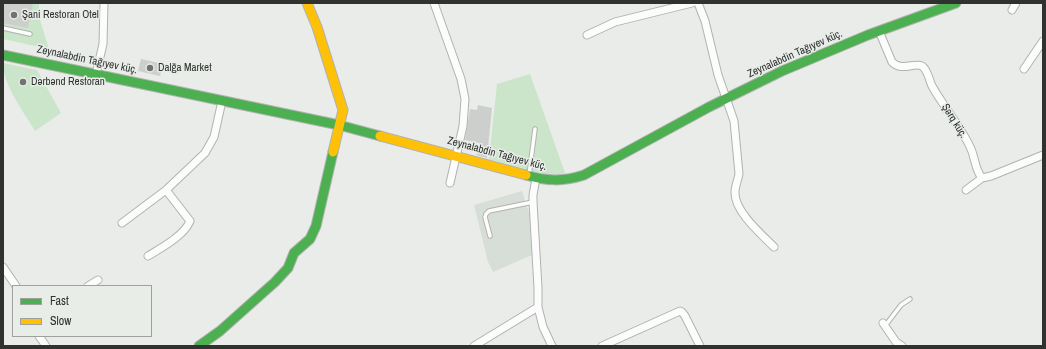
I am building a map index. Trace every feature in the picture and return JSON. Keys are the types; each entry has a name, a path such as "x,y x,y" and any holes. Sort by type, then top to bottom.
{"street":[{"path":"96,74 103,44 104,3"},
{"path":"200,346 220,331 275,282 288,268 297,249 310,239 316,226 343,110 342,101 317,27 307,3"},
{"path":"434,3 464,88 465,99 465,113 450,183"},
{"path":"587,35 615,22 692,3"},
{"path":"698,3 705,21 718,75 734,121 739,174 738,182 734,190 736,201 758,231 774,247"},
{"name":"Zeynalabdin Tağıyev küç.","path":"3,55 339,125 533,177 558,182 568,181 579,177 726,98 824,53 956,3"},
{"path":"1012,10 1016,3"},
{"name":"Şərq küç.","path":"879,31 892,62 895,65 899,67 920,66 924,69 932,87 971,149 982,178"},
{"path":"1024,69 1043,40"},
{"path":"122,223 166,190 205,153 217,124 222,101"},
{"path":"966,190 982,178 991,176 1043,155"},
{"path":"533,177 538,307 543,327 552,346"},
{"path":"148,256 165,245 188,226 190,221 166,190"},
{"path":"3,268 15,285"},
{"path":"90,285 98,280"},
{"path":"474,346 538,307"},
{"path":"602,346 680,311 685,316 700,346"},
{"path":"884,325 896,342 902,346"},
{"path":"40,337 46,346"}],"lane":[{"path":"3,28 30,34"},
{"path":"533,177 535,129"},
{"path":"459,144 476,149"},
{"path":"490,236 485,217 486,214 533,202"},
{"path":"884,325 901,305 910,299"}],"shaded area":[{"path":"522,191 529,213 532,255 493,272 488,262 474,205"}],"green space":[{"path":"3,3 39,3 39,17 49,49 3,39"},
{"path":"3,63 37,70 61,113 35,131 10,89 6,80"},
{"path":"530,74 565,173 549,175 489,159 497,84"}],"building":[{"path":"3,3 33,3 28,28 3,23"},
{"path":"141,59 163,64 160,76 138,71"},
{"path":"478,105 492,108 487,158 476,155 479,150 479,143 465,140 470,109 477,110"}],"traffic: fast":[{"path":"526,175 541,179 555,180 569,179 584,175 709,107 782,71 868,35 956,3"},
{"path":"3,55 339,125 380,136"},
{"path":"199,346 220,331 275,282 288,268 294,253 310,239 316,226 333,152"}],"traffic: slow":[{"path":"307,3 317,27 343,110 333,152"},
{"path":"380,136 526,175"}],"place":[{"name":"Şani Restoran Otel","path":"14,15"},
{"name":"Dalğa Market","path":"150,68"},
{"name":"Dərbənd Restoran","path":"23,82"}]}
